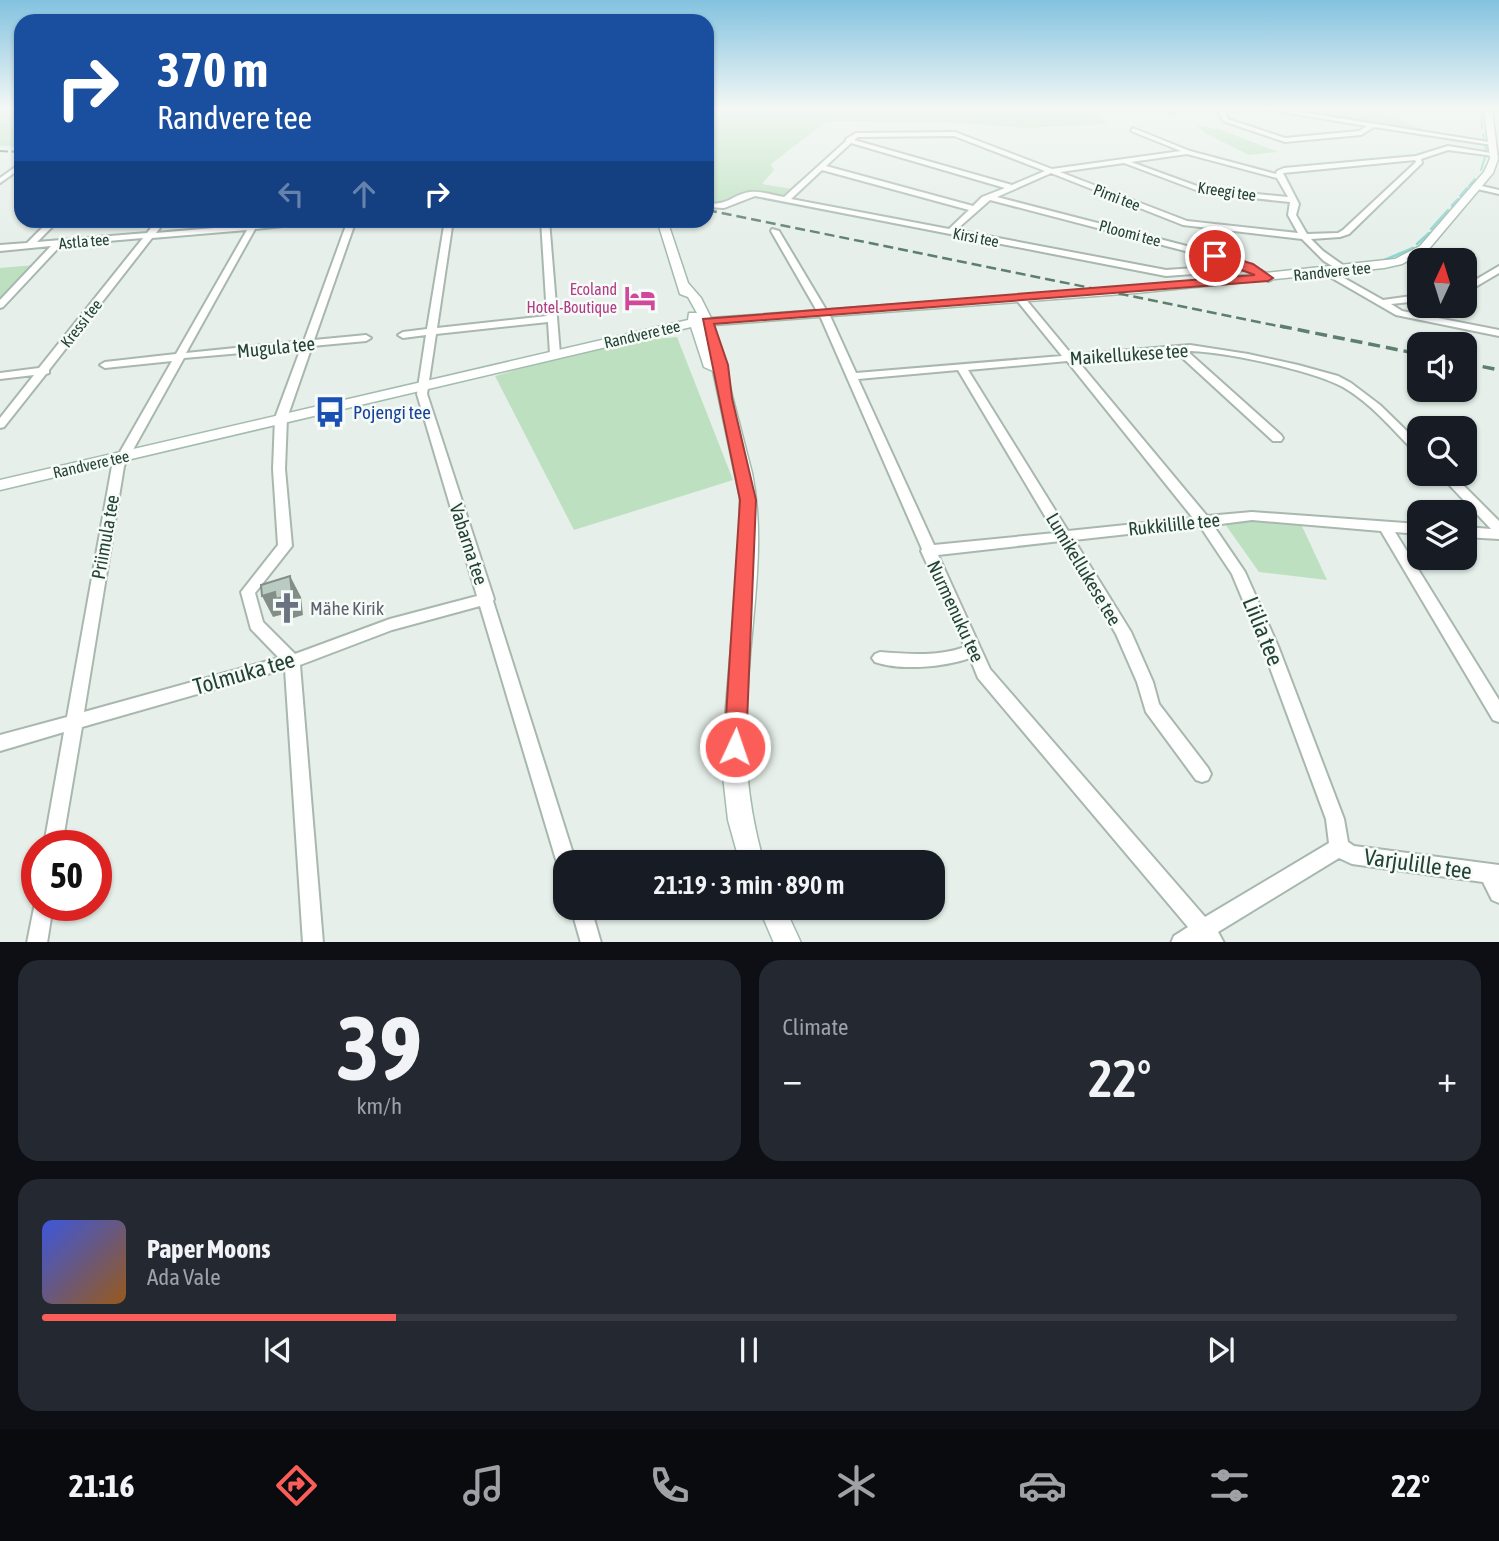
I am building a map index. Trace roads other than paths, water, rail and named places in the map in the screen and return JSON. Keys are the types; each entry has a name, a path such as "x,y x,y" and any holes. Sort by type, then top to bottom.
{"main road":[{"name":"Randvere tee","path":"0,485 610,340 701,322 1136,290 1328,272 1398,262 1414,255 1438,233 1493,163 1493,153"},
{"path":"665,228 685,286 721,365 725,398 748,500 734,779 740,826 748,850"},
{"path":"701,322 700,338 725,398"},
{"path":"610,340 675,333 700,338"},
{"path":"777,920 788,942"}],"street":[{"path":"785,200 835,153"},
{"path":"896,153 1011,187"},
{"name":"Pirni tee","path":"1005,153 1186,223 1331,236 1346,232 1420,162 1417,158"},
{"path":"950,232 989,197 1052,171 1181,153"},
{"path":"1192,153 1280,177"},
{"path":"1344,270 1310,246 1301,235 1292,215 1295,204 1279,172 1355,166 1417,158 1433,153"},
{"name":"Kreegi tee","path":"1123,161 1204,191 1293,200"},
{"path":"820,167 976,209"},
{"path":"0,181 14,170"},
{"path":"1476,186 1499,192"},
{"name":"Kirsi tee","path":"714,205 728,206 750,194 1166,273 1249,267"},
{"name":"Ploomi tee","path":"989,197 1249,267 1268,278"},
{"path":"29,246 47,228"},
{"name":"Kressi tee","path":"0,425 156,228"},
{"name":"Astla tee","path":"0,248 219,228"},
{"name":"Priimula tee","path":"56,830 121,456 182,356 252,228"},
{"path":"313,942 292,661 256,625 248,592 258,576 281,554 285,546 279,469 281,418 349,228"},
{"name":"Vabarna tee","path":"448,228 422,394 563,850"},
{"path":"545,228 550,319 555,354"},
{"name":"Nurmenuku tee","path":"775,231 823,313 853,376 984,673 1213,942"},
{"path":"0,305 59,243"},
{"path":"1477,283 1499,269"},
{"path":"1328,272 1378,303 1415,318 1499,333"},
{"path":"1483,280 1499,285"},
{"name":"Liilia tee","path":"1020,298 1203,522 1238,572 1335,818 1339,848"},
{"path":"1378,303 1407,299"},
{"path":"403,335 550,319"},
{"name":"Mugula tee","path":"105,365 366,338"},
{"path":"1178,349 1278,438"},
{"name":"Maikellukese tee","path":"853,376 1178,349 1218,352 1337,380 1365,398 1407,438"},
{"name":"Lumikellukese tee","path":"961,367 1123,632 1145,682 1152,707 1202,774"},
{"path":"0,376 45,371"},
{"path":"1456,486 1499,531"},
{"name":"Rukkilille tee","path":"928,551 1279,516 1407,528"},
{"path":"1385,527 1499,715"},
{"path":"1477,532 1499,531"},
{"name":"Tolmuka tee","path":"0,743 292,661 390,625 487,599"},
{"path":"880,658 920,661 960,656 974,650"},
{"path":"1183,942 1339,848"},
{"name":"Varjulille tee","path":"1339,848 1352,855 1494,874"},
{"path":"1494,874 1499,893"},
{"path":"584,920 591,942"},
{"path":"37,942 40,921"}],"waterway":[{"path":"1481,170 1486,154"},
{"path":"1469,186 1475,179"},
{"path":"1460,196 1467,188"},
{"path":"1452,205 1458,199"},
{"path":"1431,229 1448,210"},
{"path":"1417,244 1429,233"},
{"path":"1382,261 1407,251"}],"railway":[{"path":"714,211 1288,328"},
{"path":"1280,326 1407,352"},
{"path":"1477,365 1499,370"}],"place":[{"name":"Ecoland Hotel-Boutique","path":"640,298"},
{"name":"Pojengi tee","path":"330,412"},
{"name":"Mähe Kirik","path":"287,608"}]}
